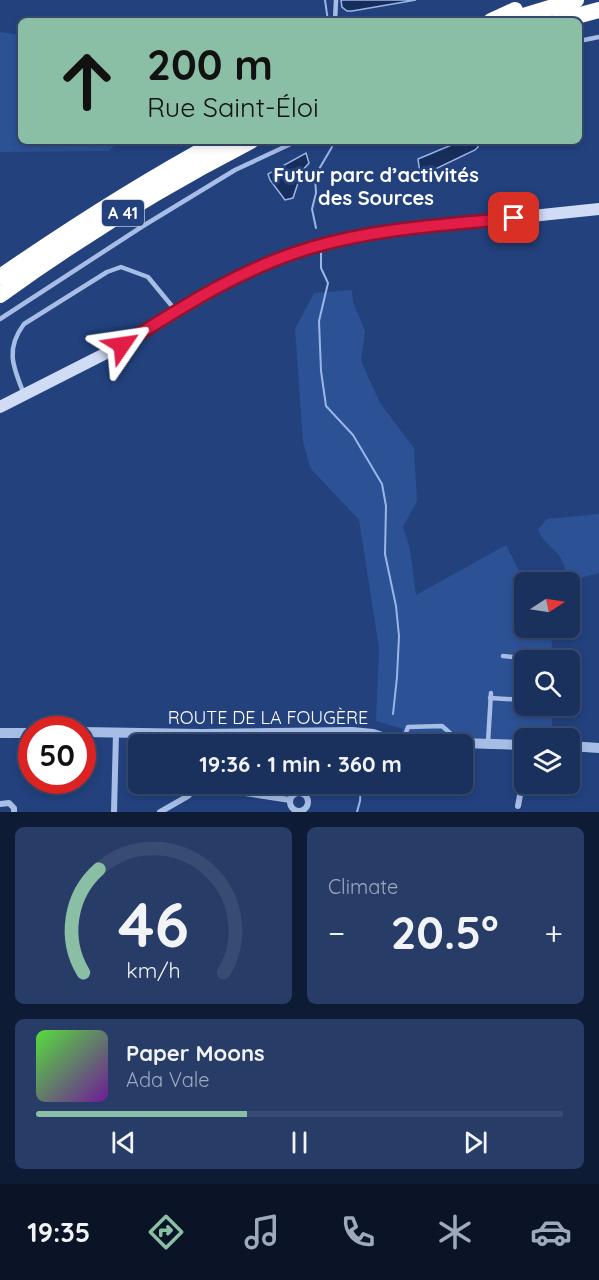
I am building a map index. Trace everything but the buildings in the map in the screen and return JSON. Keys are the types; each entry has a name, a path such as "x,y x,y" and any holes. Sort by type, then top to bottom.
{"highway":[{"path":"498,18 538,0"},
{"path":"517,18 576,0"},
{"path":"569,18 599,10"},
{"name":"A 41","path":"0,277 108,205 214,144"},
{"name":"A 41","path":"0,295 137,204 246,144"}],"main road":[{"path":"0,407 122,345 176,311 255,268 325,243 389,231 599,209"}],"street":[{"name":"ROUTE DE LA FOUGÈRE","path":"278,734 324,731 371,734"},
{"name":"ROUTE DE LA FOUGÈRE","path":"96,732 130,734"},
{"path":"0,733 18,733"},
{"path":"114,812 116,733"},
{"name":"ROUTE DE LA FOUGÈRE","path":"473,742 514,744"},
{"path":"580,746 599,747"},
{"path":"160,812 190,794"},
{"path":"251,794 290,800"},
{"path":"295,794 304,795 307,799 307,810 295,810 291,806 290,800 295,794"},
{"path":"518,806 520,794"},
{"path":"0,804 9,803 14,808 14,812"}],"lane":[{"path":"335,18 336,0"},
{"path":"582,40 599,37"},
{"path":"0,319 143,226 235,170 291,144"},
{"path":"24,395 13,362 13,343 17,333 24,324 107,272 121,267 148,277 176,311"},
{"path":"503,656 514,657"},
{"path":"488,742 490,696 514,699"}],"shaded area":[{"path":"341,0 416,0 347,11 342,7"},
{"path":"0,32 18,35 18,144 116,144 109,151 0,152"},
{"path":"454,144 477,144 478,147 423,175 420,174 418,159"},
{"path":"306,153 309,163 302,171 293,198 285,200 268,174"},
{"path":"352,290 353,302 365,331 361,361 380,403 414,448 417,501 403,527 410,549 416,595 506,545 520,572 514,572 514,638 551,638 552,650 514,650 514,716 552,716 552,728 514,728 514,740 473,738 473,734 402,734 403,729 376,721 379,648 359,520 311,469 303,442 295,329 314,293"},
{"path":"599,514 599,573 580,578 580,572 566,572 563,562 538,529 547,519"}],"waterway":[{"path":"325,0 328,18"},
{"path":"316,228 312,209 316,193 315,176 332,147"},
{"path":"321,251 321,268 328,283 319,321 321,371 326,406 353,435 382,484 386,506 385,554 396,606 399,636 393,714"},
{"path":"357,812 360,794"}],"district":[{"name":"Futur parc d’activités des Sources","path":"376,186"}],"route":[{"path":"122,345 218,287 255,268 306,249 352,237 389,231 514,218"}]}
